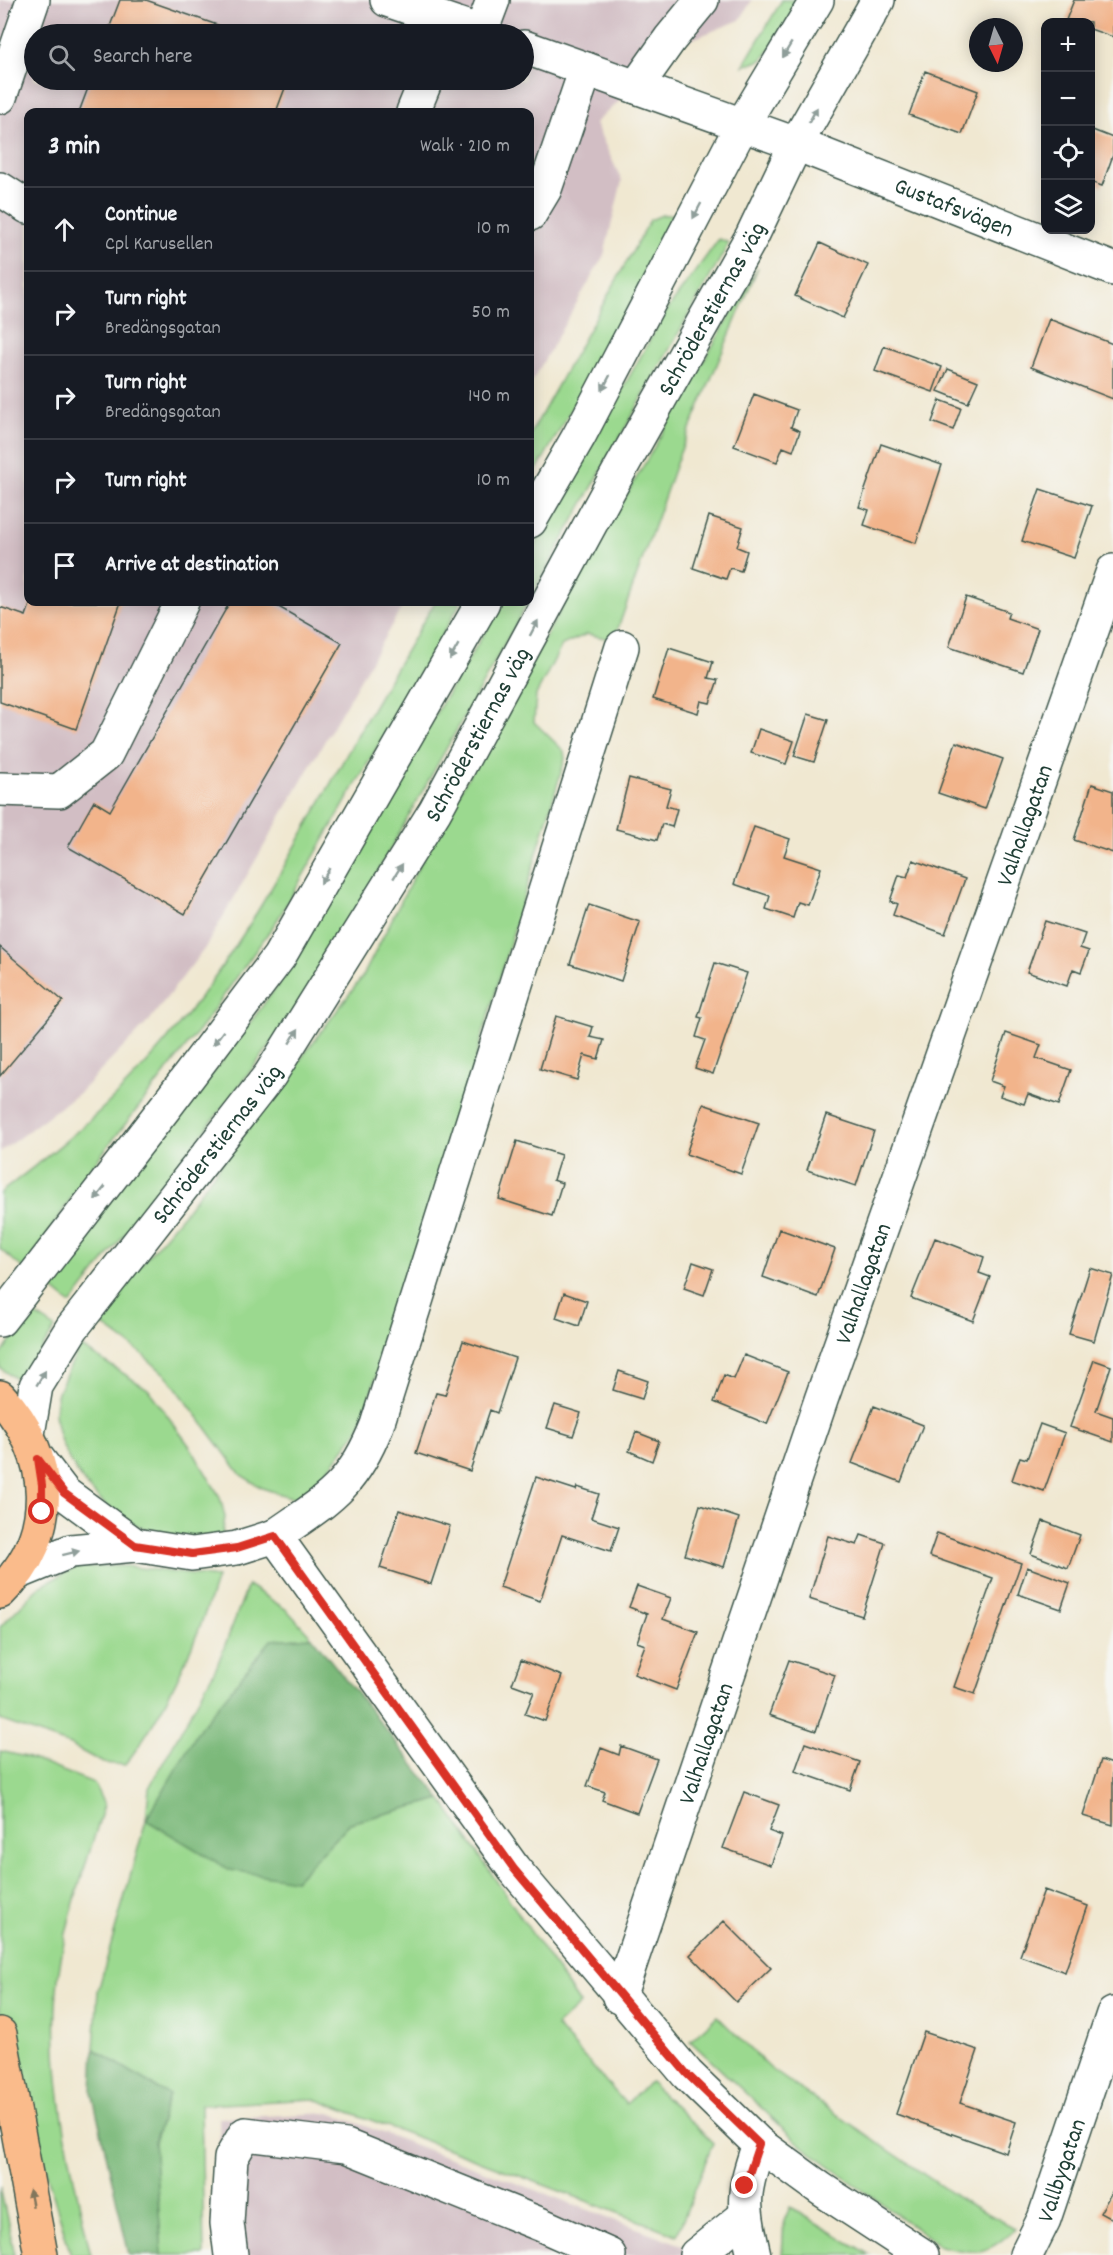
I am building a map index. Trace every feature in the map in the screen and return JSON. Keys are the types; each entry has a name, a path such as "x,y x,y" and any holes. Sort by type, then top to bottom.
{"main road":[{"path":"0,1397 15,1413 33,1447 42,1485 42,1512 36,1538 8,1583"},
{"path":"0,2034 41,2255"}],"street":[{"path":"25,24 33,0"},
{"path":"387,0 460,24"},
{"path":"486,24 493,0"},
{"path":"636,87 670,39 702,0"},
{"path":"534,514 579,436 742,125 818,0"},
{"name":"Schröderstiernas väg","path":"33,1447 36,1386 72,1328 270,1075 435,811 618,473 752,236 796,144 878,0"},
{"path":"0,97 24,26"},
{"path":"534,51 742,125"},
{"path":"534,207 545,189 585,69"},
{"path":"415,108 422,90"},
{"name":"Gustafsvägen","path":"742,125 796,144 1113,269"},
{"path":"0,189 24,204"},
{"name":"Valhallagatan","path":"619,1996 821,1400 1113,571"},
{"path":"0,789 59,791 106,754 180,606"},
{"path":"0,1320 153,1124 279,957 481,606"},
{"path":"8,1583 71,1551 135,1545 192,1554 237,1548 275,1536 330,1497 350,1478 365,1455 377,1425 622,647"},
{"path":"33,1447 64,1493 135,1545"},
{"path":"275,1536 514,1869 687,2074 759,2144 821,2189 922,2255"},
{"name":"Vallbygatan","path":"1026,2255 1044,2219 1113,2014"},
{"path":"231,2255 227,2223 231,2158 245,2134 346,2146 542,2225 609,2255"},
{"path":"754,2255 745,2216 745,2186 759,2144"},
{"path":"696,2255 745,2216"}],"shaded area":[{"path":"0,0 752,0 740,20 683,43 595,123 622,181 604,255 534,378 534,108 24,108 24,606 403,606 205,948 149,1021 80,1092 0,1152"},
{"path":"330,2113 682,2245 692,2255 222,2255 219,2118"}],"green space":[{"path":"782,0 808,0 762,60 743,66"},
{"path":"682,214 534,475 534,428 650,220 662,215"},
{"path":"719,239 729,243 534,591 534,547 665,313"},
{"path":"758,267 679,455 614,640 587,634 562,645 536,695 534,722 564,751 565,759 445,1161 360,1427 305,1502 262,1488 241,1475 169,1378 141,1353 95,1319 186,1211 363,976 423,858 566,600"},
{"path":"433,606 459,606 278,919 203,1025 87,1173 25,1270 0,1249 0,1193 70,1138 119,1093 167,1040 198,1000 227,959 280,874"},
{"path":"501,606 526,606 343,934 299,1008 71,1304 48,1285 117,1188 204,1085 280,982 395,781"},
{"path":"30,1311 55,1328 21,1382 0,1368 0,1357"},
{"path":"80,1346 148,1389 191,1448 220,1497 225,1517 221,1544 168,1535 136,1525 120,1517 90,1489 77,1472 66,1453 55,1414 59,1390"},
{"path":"125,1566 217,1578 200,1627 179,1676 154,1722 125,1765 103,1763 70,1745 0,1720 0,1627 38,1588 75,1567"},
{"path":"248,1585 287,1610 312,1637 271,1640 295,1880 350,1823 441,1799 580,2004 556,2026 626,2104 650,2082 713,2143 677,2235 315,2099 201,2105 204,2255 162,2255 154,2142 169,2095 94,2049 98,1991 146,1820 149,1788 217,1666"},
{"path":"312,1637 441,1799 350,1823 295,1880 230,1870 146,1820 200,1728 271,1640"},
{"path":"0,1751 26,1757 94,1783 104,1805 74,1901 61,1958 55,2033 61,2108 67,2145 91,2255 71,2255 0,2017"},
{"path":"717,2016 771,2069 960,2199 1015,2228 997,2243 982,2250 964,2251 940,2246 801,2145 690,2041"},
{"path":"94,2049 169,2095 154,2142 162,2255 129,2255 92,2092"},
{"path":"0,2187 15,2255 0,2255"},
{"path":"790,2207 870,2255 782,2255 784,2221"}],"building":[{"path":"120,0 146,0 214,24 111,24"},
{"path":"1074,0 1113,0 1113,37 1095,31 1095,18 1067,18"},
{"path":"925,71 978,91 962,134 909,115"},
{"path":"87,90 284,90 278,108 80,108"},
{"path":"1095,131 1113,138 1113,155 1102,186 1095,184"},
{"path":"820,243 868,265 843,318 795,296"},
{"path":"1049,319 1113,344 1113,399 1031,367"},
{"path":"884,346 942,367 933,392 875,371"},
{"path":"948,369 978,381 968,403 938,391"},
{"path":"754,394 797,410 791,427 800,431 793,451 783,447 777,462 734,446"},
{"path":"940,400 961,408 953,430 932,422"},
{"path":"881,444 942,465 916,543 864,525 869,510 859,507"},
{"path":"1040,489 1092,506 1074,558 1022,541"},
{"path":"709,516 743,527 737,547 747,551 741,571 730,568 726,579 693,568"},
{"path":"966,597 1009,612 1007,618 1038,629 1023,672 949,647"},
{"path":"30,606 120,606 76,729 0,702 0,607 26,616"},
{"path":"228,606 277,606 342,643 185,914 68,847 94,801 110,811"},
{"path":"669,648 713,662 708,678 718,680 710,703 701,701 698,713 653,699"},
{"path":"808,714 828,720 814,762 794,756"},
{"path":"759,729 794,741 786,764 751,753"},
{"path":"956,742 1003,759 985,809 938,793"},
{"path":"629,778 671,789 666,806 677,809 672,827 662,824 657,840 616,829"},
{"path":"1092,784 1113,791 1113,853 1074,840"},
{"path":"754,827 790,839 784,856 821,868 808,905 798,902 793,918 766,909 770,896 734,884"},
{"path":"913,860 965,879 945,934 893,915 897,904 890,901 899,875 907,877"},
{"path":"589,905 640,922 621,981 570,964"},
{"path":"1045,921 1085,934 1080,948 1089,951 1081,972 1073,969 1067,986 1027,972"},
{"path":"0,947 63,1001 0,1076"},
{"path":"715,963 747,973 713,1074 695,1068 705,1040 696,1037 702,1018 698,1017"},
{"path":"556,1016 593,1027 590,1037 604,1040 598,1059 584,1055 577,1080 540,1069"},
{"path":"1006,1033 1041,1045 1036,1058 1071,1070 1059,1105 1028,1094 1024,1104 1000,1096 1004,1086 990,1081"},
{"path":"703,1104 759,1123 741,1174 686,1154"},
{"path":"826,1115 874,1131 856,1186 807,1170"},
{"path":"517,1141 561,1155 553,1180 562,1183 552,1216 499,1199"},
{"path":"779,1229 835,1249 818,1297 763,1277"},
{"path":"935,1238 984,1257 979,1273 990,1277 973,1321 911,1298"},
{"path":"693,1262 713,1269 704,1295 684,1288"},
{"path":"1090,1268 1113,1275 1094,1341 1069,1334"},
{"path":"564,1293 587,1301 579,1326 556,1318"},
{"path":"463,1341 515,1358 497,1413 490,1410 470,1471 416,1453 436,1393 445,1395"},
{"path":"744,1355 788,1372 767,1424 714,1402 724,1375 734,1379"},
{"path":"1094,1360 1111,1366 1096,1411 1113,1417 1113,1442 1070,1427"},
{"path":"619,1371 648,1381 642,1399 613,1390"},
{"path":"555,1405 581,1413 573,1436 547,1428"},
{"path":"874,1406 923,1425 901,1482 852,1463"},
{"path":"1040,1424 1065,1433 1044,1491 1012,1480 1020,1457 1027,1459"},
{"path":"636,1432 659,1441 652,1461 629,1451"},
{"path":"536,1477 576,1490 577,1487 599,1494 591,1518 619,1527 611,1551 562,1535 540,1601 500,1587"},
{"path":"700,1505 739,1518 724,1567 685,1555"},
{"path":"399,1510 450,1526 431,1584 380,1568"},
{"path":"1043,1521 1080,1535 1068,1568 1031,1554"},
{"path":"937,1533 1021,1563 975,1694 954,1687 993,1578 929,1556"},
{"path":"861,1535 885,1543 862,1616 809,1599 828,1536 857,1545"},
{"path":"1027,1567 1070,1583 1061,1609 1018,1594"},
{"path":"637,1586 671,1598 663,1619 698,1632 676,1690 634,1674 645,1645 637,1642 647,1614 629,1607"},
{"path":"521,1660 562,1676 545,1721 525,1714 534,1692 512,1684"},
{"path":"789,1660 835,1675 816,1731 769,1715"},
{"path":"805,1743 860,1762 850,1790 795,1771"},
{"path":"621,1746 657,1759 637,1813 602,1800 605,1792 587,1786 601,1748 619,1755"},
{"path":"1101,1760 1113,1764 1113,1825 1083,1816"},
{"path":"744,1792 779,1805 769,1831 782,1836 771,1865 723,1848"},
{"path":"1044,1890 1088,1906 1065,1972 1020,1956"},
{"path":"724,1921 771,1968 736,2002 690,1955"},
{"path":"924,2032 978,2050 960,2103 1016,2122 1006,2153 896,2114"},
{"path":"1113,2190 1113,2220 1100,2213"}],"route":[{"path":"42,1512 42,1485 38,1459 64,1493 135,1545 192,1554 237,1548 275,1536 514,1869 687,2074 759,2144 745,2186"}]}
